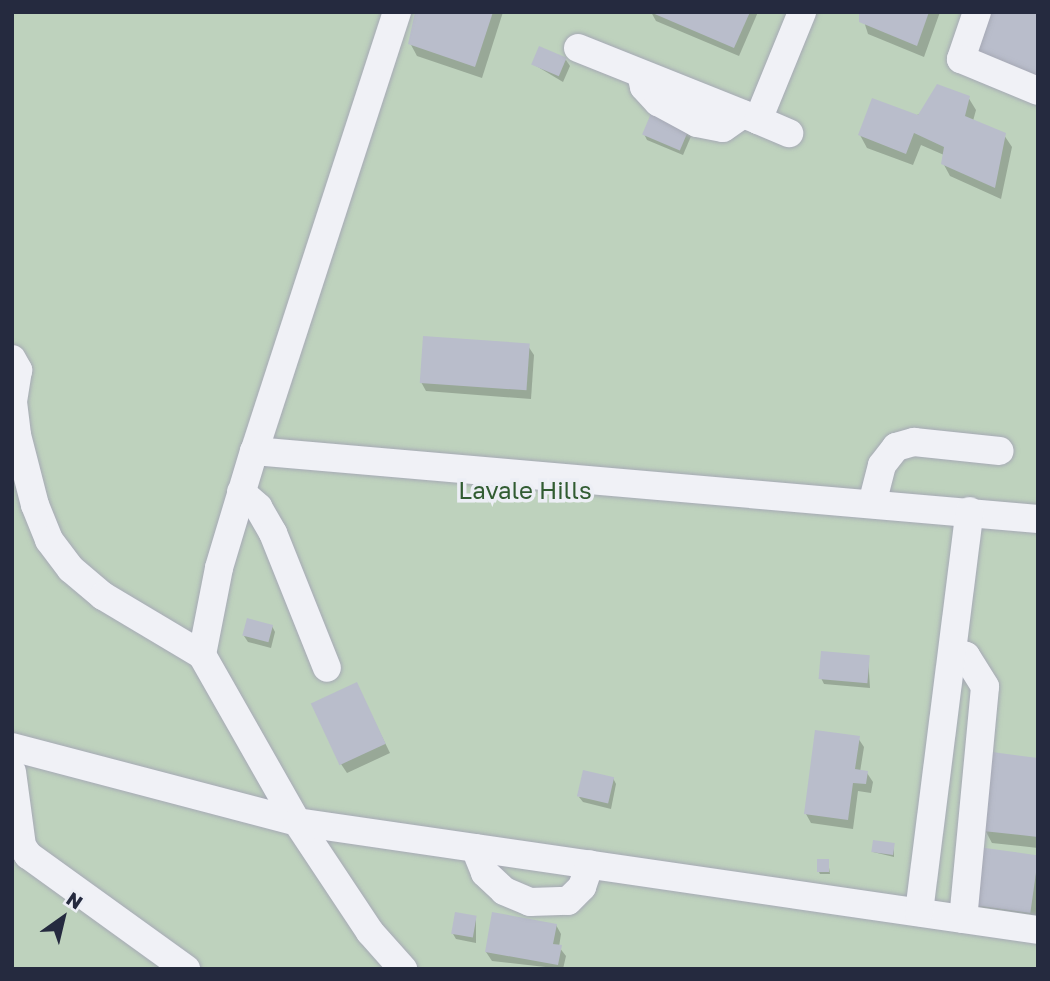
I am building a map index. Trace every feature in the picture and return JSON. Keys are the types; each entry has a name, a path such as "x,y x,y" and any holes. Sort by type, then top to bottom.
{"lane":[{"path":"202,655 219,568 254,451 397,12"},
{"path":"750,117 802,12"},
{"path":"977,12 961,60 1038,91"},
{"path":"578,48 789,133"},
{"path":"12,359 18,370 13,402 17,435 35,505 49,540 71,569 103,596 202,655 297,822 370,932 403,969"},
{"path":"872,504 882,465 896,447 914,442 1000,451"},
{"path":"254,451 1038,519"},
{"path":"242,492 258,507 274,533 327,668"},
{"path":"919,912 970,511"},
{"path":"953,651 966,656 985,687 963,919"},
{"path":"12,747 297,822 1038,930"},
{"path":"12,772 22,846 28,855 186,969"},
{"path":"475,848 485,873 504,891 530,902 568,901 582,887 590,864"}],"green space":[{"name":"Lavale Hills","path":"12,12 1038,12 1038,969 12,969"}],"building":[{"path":"415,12 493,12 475,67 408,44"},
{"path":"650,12 750,12 734,48"},
{"path":"859,12 929,12 917,46 859,22"},
{"path":"986,12 1038,12 1038,78 973,51"},
{"path":"539,46 567,58 559,76 531,64"},
{"path":"937,84 970,96 965,116 1006,133 995,188 941,164 944,147 914,133 906,154 858,135 872,98 918,115"},
{"path":"655,104 693,120 680,150 642,134"},
{"path":"423,336 530,343 526,390 420,383"},
{"path":"247,618 273,625 268,642 242,635"},
{"path":"821,651 870,655 867,683 819,679"},
{"path":"357,682 386,744 340,765 311,704"},
{"path":"815,730 860,736 855,769 868,771 866,784 853,783 848,820 804,814"},
{"path":"992,752 1038,758 1038,837 983,831"},
{"path":"583,770 614,777 608,804 577,796"},
{"path":"873,840 895,843 893,855 871,852"},
{"path":"978,847 1038,855 1030,913 970,904"},
{"path":"817,859 829,859 829,872 817,872"},
{"path":"455,912 477,916 473,937 451,934"},
{"path":"492,912 557,924 553,944 562,945 558,965 485,952"}]}
